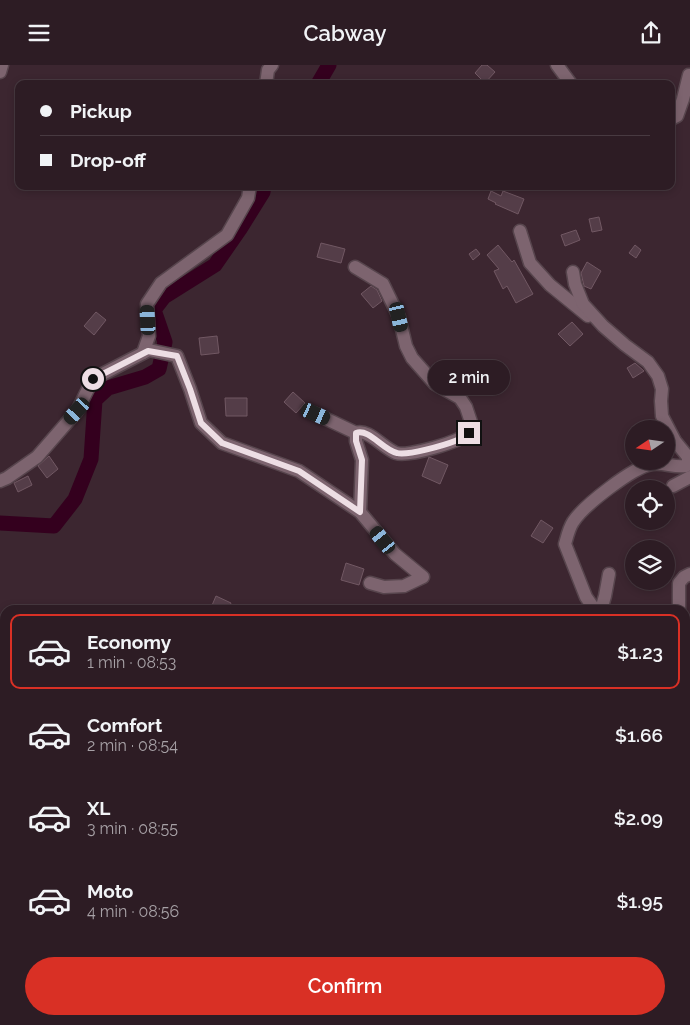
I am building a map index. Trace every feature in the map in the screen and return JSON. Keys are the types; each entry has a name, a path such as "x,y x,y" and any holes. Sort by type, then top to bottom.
{"street":[{"path":"0,72 2,65"},
{"path":"267,80 268,70 272,65"},
{"path":"557,65 568,80"},
{"path":"675,117 678,116 690,75"},
{"path":"146,352 149,336 147,304 161,283 227,235 248,198 249,190"},
{"path":"520,231 530,263 550,285 582,312 603,326"},
{"path":"316,414 356,433 360,431 366,432 385,448 398,454 420,451 454,441 469,433 472,425 466,407 460,398 435,384 412,358 406,347 399,317 383,284 355,267"},
{"path":"573,272 574,284 583,304 624,345 648,362 658,376 662,389 662,416 675,441 688,457 689,463 686,466 676,467 667,464 650,464 638,469 592,501 572,523 565,544 586,597 592,605"},
{"path":"0,481 8,478 37,457 77,411 93,379 146,352 177,356 201,423 222,443 299,471 360,512 394,554 424,577 404,586 384,587 370,583"},
{"path":"356,433 356,441 362,460 360,512"},
{"path":"675,485 690,477"},
{"path":"602,605 609,574"},
{"path":"679,605 679,583 690,574"}],"building":[{"path":"482,65 487,65 495,72 488,80 482,80 475,73"},
{"path":"491,191 501,196 503,191 524,199 518,214 488,199"},
{"path":"599,217 602,230 592,232 589,219"},
{"path":"576,230 580,240 565,246 561,235"},
{"path":"321,243 345,249 341,263 317,257"},
{"path":"498,245 512,262 514,260 533,294 516,303 507,286 503,289 494,271 499,269 487,255"},
{"path":"635,245 641,250 636,258 629,253"},
{"path":"476,249 480,254 473,260 469,254"},
{"path":"587,262 601,271 591,289 584,286 581,273"},
{"path":"371,286 377,290 382,301 373,308 361,294"},
{"path":"96,312 106,320 94,335 84,326"},
{"path":"572,322 583,334 570,346 558,334"},
{"path":"217,336 219,353 201,355 199,338"},
{"path":"635,363 644,371 633,378 627,368"},
{"path":"293,392 305,403 296,413 284,402"},
{"path":"225,398 247,398 247,416 226,416"},
{"path":"49,456 58,469 47,478 38,466"},
{"path":"429,457 448,465 440,484 422,476"},
{"path":"28,476 32,485 18,492 14,483"},
{"path":"541,520 553,528 543,543 531,536"},
{"path":"346,563 364,569 359,585 341,580"},
{"path":"216,596 231,603 230,605 212,605"}],"waterway":[{"path":"320,80 329,65"},
{"path":"0,523 54,526 75,499 91,459 95,400 108,388 145,377 159,369 165,342 154,310 164,297 215,265 240,229 263,190"}],"route":[{"path":"93,379 148,351 177,356 201,423 222,443 299,471 360,512 362,460 356,441 356,433 360,431 366,432 385,448 398,454 420,451 454,441 469,433"}]}
